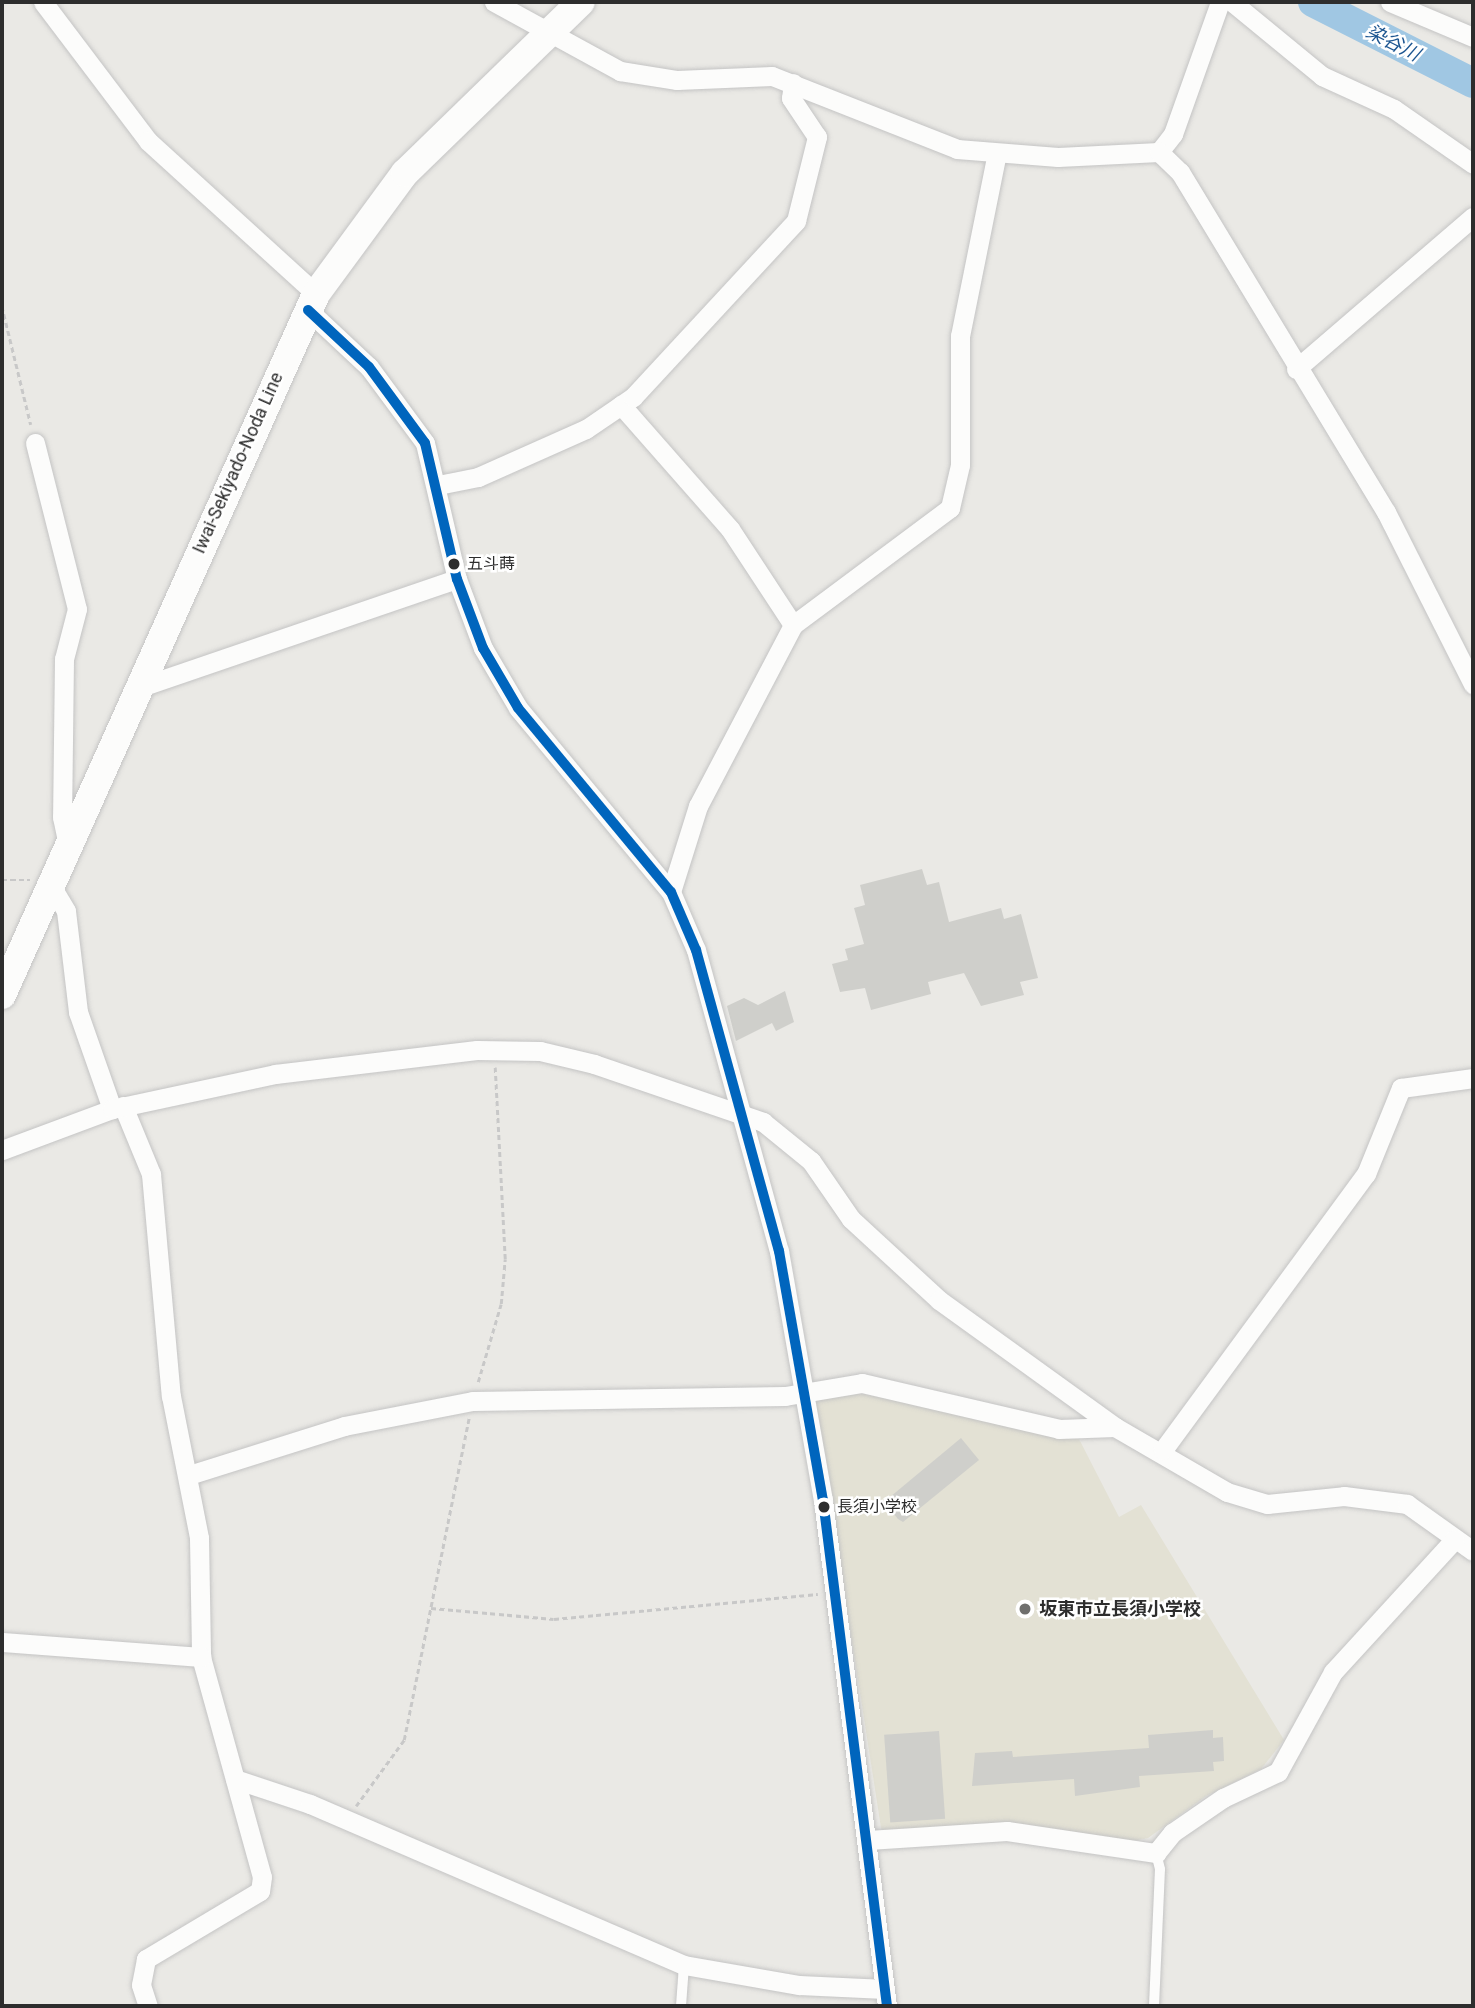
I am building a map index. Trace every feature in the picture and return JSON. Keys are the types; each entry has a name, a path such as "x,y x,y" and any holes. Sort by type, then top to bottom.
{"main road":[{"name":"Iwai-Sekiyado-Noda Line","path":"2,995 312,302 398,181 581,2"}],"street":[{"path":"43,2 148,141 312,302 400,403 425,443 438,485 457,579 483,648 518,708 671,892 707,985 779,1251 805,1392 835,1593 886,1998 684,1965 345,1819 235,1779"},
{"path":"494,2 551,30 620,71 653,78 772,76 925,139 996,157 1159,152 1180,172 1296,369 1386,512 1473,684"},
{"path":"1159,152 1173,134 1220,2"},
{"path":"1232,2 1322,76 1394,109 1473,164"},
{"path":"1390,2 1473,37"},
{"path":"438,485 478,477 575,435 621,405 796,221 817,137 791,98 793,83"},
{"path":"671,892 698,806 793,625 950,508 960,465 960,336 996,157"},
{"path":"1296,369 1473,217"},
{"path":"621,405 730,528 793,625"},
{"path":"35,443 77,609 64,672 62,817 68,846"},
{"path":"138,688 457,579"},
{"path":"50,884 66,911 78,1012 118,1107 151,1174 171,1396 189,1475 199,1538 201,1657 262,1877 260,1891 146,1959 141,1985 148,2006"},
{"path":"2,1150 118,1107 275,1074 494,1050 540,1051 594,1064 763,1122 811,1161 851,1219 939,1300 1115,1427 1163,1450 1227,1492 1267,1504 1344,1496 1407,1504 1473,1551"},
{"path":"1163,1450 1366,1174 1401,1088 1473,1078"},
{"path":"189,1475 356,1423 473,1401 805,1392 862,1383 1059,1429 1115,1427"},
{"path":"868,1840 1007,1831 1156,1853 1172,1833 1223,1798 1278,1772 1333,1672 1455,1539"},
{"path":"2,1642 201,1657"}],"lane":[{"path":"1154,2006 1160,1869 1156,1853"},
{"path":"681,2006 684,1965"}],"path":[{"path":"2,306 35,443"},
{"path":"2,880 50,884"},
{"path":"345,1819 404,1740 473,1401 501,1304 505,1259 494,1050"},
{"path":"431,1608 554,1619 835,1593"}],"shaded area":[{"name":"坂東市立長須小学校","path":"864,1394 1079,1439 1119,1517 1141,1505 1284,1740 1261,1769 1206,1796 1148,1838 1107,1846 882,1834 815,1404 822,1395"}],"building":[{"path":"922,869 927,885 939,882 949,922 1001,908 1004,919 1021,914 1038,978 1020,982 1024,995 981,1006 964,973 928,982 931,994 871,1010 865,988 840,992 832,964 848,960 845,949 864,944 854,908 865,905 860,885"},
{"path":"785,991 794,1022 776,1031 772,1023 736,1041 727,1006 744,998 758,1005"},
{"path":"961,1438 979,1460 903,1522 898,1519 884,1502"},
{"path":"1213,1730 1213,1738 1223,1737 1224,1761 1213,1762 1214,1771 1139,1776 1140,1787 1075,1796 1074,1779 972,1786 975,1753 1012,1751 1013,1757 1149,1748 1148,1735"},
{"path":"939,1731 945,1819 890,1823 884,1735"}],"waterway":[{"name":"染谷川","path":"1313,2 1473,83"}],"transit line":[{"path":"308,310 369,367 425,443 457,579 483,648 518,708 671,892 696,950 779,1251 823,1500 887,2006"}],"place":[{"name":"五斗蒔","path":"454,564"},
{"name":"長須小学校","path":"824,1507"},
{"name":"坂東市立長須小学校","path":"1025,1609"}]}
